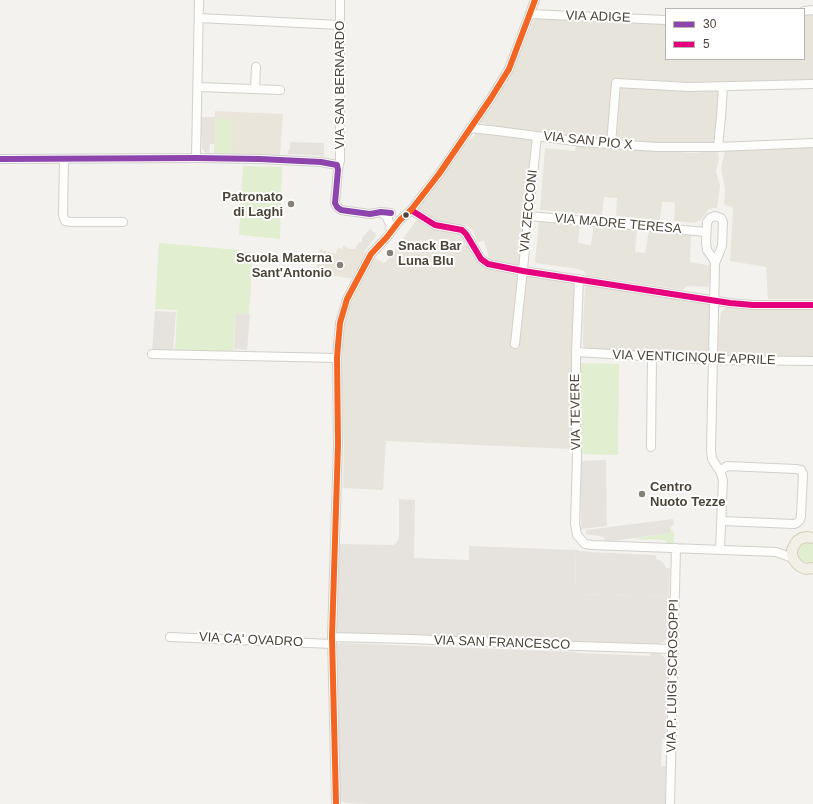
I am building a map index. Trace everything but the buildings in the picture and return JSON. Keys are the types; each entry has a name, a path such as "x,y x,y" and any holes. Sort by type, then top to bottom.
{"main road":[{"path":"811,536 797,541 792,550 792,555 797,564 811,571"}],"street":[{"path":"196,158 199,0"},
{"name":"VIA SAN BERNARDO","path":"340,0 340,160 335,203 341,210 370,214 381,212 393,221"},
{"path":"336,804 332,641 338,444 337,358 340,323 347,299 371,254 387,237 393,221 409,212 452,156 509,69 536,0"},
{"name":"VIA ADIGE","path":"530,14 665,20"},
{"path":"199,18 340,25"},
{"path":"255,89 256,67"},
{"path":"611,144 616,83 689,87 813,84"},
{"path":"198,87 280,90"},
{"path":"718,147 723,87"},
{"name":"VIA SAN PIO X","path":"470,128 611,144 657,147 718,147 813,143"},
{"name":"VIA ZECCONI","path":"409,212 435,226 462,230 481,259 488,264 523,271 537,136"},
{"path":"64,158 65,221 124,222"},
{"path":"0,159 260,159 321,162 337,165 338,170"},
{"name":"VIA MADRE TERESA","path":"529,216 706,232"},
{"path":"715,263 706,247 707,222 715,216 721,218 723,222 722,246 715,263 711,450 712,459 720,471 723,480 720,549"},
{"path":"515,344 523,271 730,303 754,305 813,305"},
{"name":"VIA TEVERE","path":"579,280 576,352 577,457 575,524 577,536 583,543 592,545 676,548"},
{"name":"VIA VENTICINQUE APRILE","path":"576,352 652,358 813,361"},
{"path":"152,354 337,358"},
{"path":"651,446 652,358"},
{"path":"720,471 727,466 796,469 801,470 803,474 801,516 797,523 722,521"},
{"path":"776,552 794,546"},
{"path":"676,548 776,552 790,556 794,560"},
{"name":"VIA P. LUIGI SCROSOPPI","path":"670,804 676,548"},
{"name":"VIA CA' OVADRO","path":"170,637 332,641"},
{"name":"VIA SAN FRANCESCO","path":"332,641 411,639 673,649"}],"shaded area":[{"path":"813,12 813,80 663,83 618,79 609,140 508,129 480,123 513,71 535,17 665,21 665,60 805,60 805,14"},
{"path":"622,86 723,90 717,144 693,145 617,139 620,92"},
{"path":"215,111 283,114 280,155 214,153"},
{"path":"201,117 215,117 215,144 210,144 209,153 204,152 204,149 202,149"},
{"path":"481,132 533,137 521,265 488,260 484,241 477,242 474,232 469,227 463,224 442,225 417,208 465,144 477,133"},
{"path":"290,142 324,143 324,156 288,154"},
{"path":"576,145 693,153 716,151 719,158 716,171 720,186 717,208 709,209 701,220 694,223 674,221 675,203 671,202 662,202 660,220 616,216 617,198 604,197 602,215 540,210 545,148 575,151"},
{"path":"813,145 813,299 768,299 766,267 730,261 733,207 725,205 724,203 725,189 721,168 724,154 725,151"},
{"path":"419,217 450,231 450,233 466,235 465,245 474,246 484,263 577,282 575,448 386,441 383,490 343,488 344,448 342,383 344,328 347,314 357,288 373,257 384,263 386,262"},
{"path":"539,221 580,224 578,243 591,245 594,225 637,229 635,252 645,253 649,230 691,234 690,262 712,266 712,283 709,282 709,287 687,286 683,290 588,276 584,271 578,269 535,263"},
{"path":"370,229 377,235 364,252 356,247 358,243 362,242 362,238"},
{"name":"Scuola Materna Sant'Antonio","path":"344,245 349,249 355,249 356,247 368,254 355,279 316,273 320,249 335,254 338,248 342,249"},
{"path":"588,284 711,303 712,354 708,356 585,348 583,345 583,323 585,287"},
{"path":"732,306 813,308 813,358 743,357 720,355 718,351 718,336 721,313 724,309"},
{"path":"155,311 176,312 173,351 152,351"},
{"path":"236,313 250,315 247,350 234,349"},
{"path":"606,460 607,526 581,529 581,461"},
{"path":"399,499 415,500 414,558 469,560 469,546 575,550 576,594 670,597 669,633 667,638 663,642 657,644 340,633 336,629 339,544 393,545 396,543 399,538"},
{"path":"673,519 674,523 670,529 670,533 605,542 604,537 586,534 586,530"},
{"path":"575,550 656,555 656,559 663,562 666,568 670,568 669,597 576,594"},
{"path":"338,644 650,656 651,653 660,654 667,660 668,666 666,739 662,739 661,766 666,766 665,804 368,804 346,803 341,801 337,647"}],"green space":[{"path":"215,119 233,119 232,153 215,153"},
{"path":"243,166 282,167 280,239 239,235"},
{"path":"159,243 239,250 253,253 249,315 236,314 233,352 175,351 177,310 155,309"},
{"path":"581,363 619,364 618,455 580,454"},
{"path":"670,529 674,533 674,542 671,545 668,545 665,540 636,539 670,533"},
{"path":"808,542 813,543 813,562 809,563 800,559 798,552 801,546"}],"transit line":[{"path":"336,804 332,637 338,444 337,358 340,323 347,299 371,254 400,220 411,210 439,174 509,69 535,0"},
{"name":"30","path":"0,159 196,158 321,162 337,165 338,170 335,203 341,210 370,214 381,212 391,213"},
{"name":"5","path":"411,210 435,225 462,230 481,259 488,264 523,271 730,303 753,305 813,305"}],"place":[{"name":"Patronato di Laghi","path":"291,204"},
{"name":"Snack Bar Luna Blu","path":"390,253"},
{"name":"Scuola Materna Sant'Antonio","path":"340,265"},
{"name":"Centro Nuoto Tezze","path":"642,494"}]}
